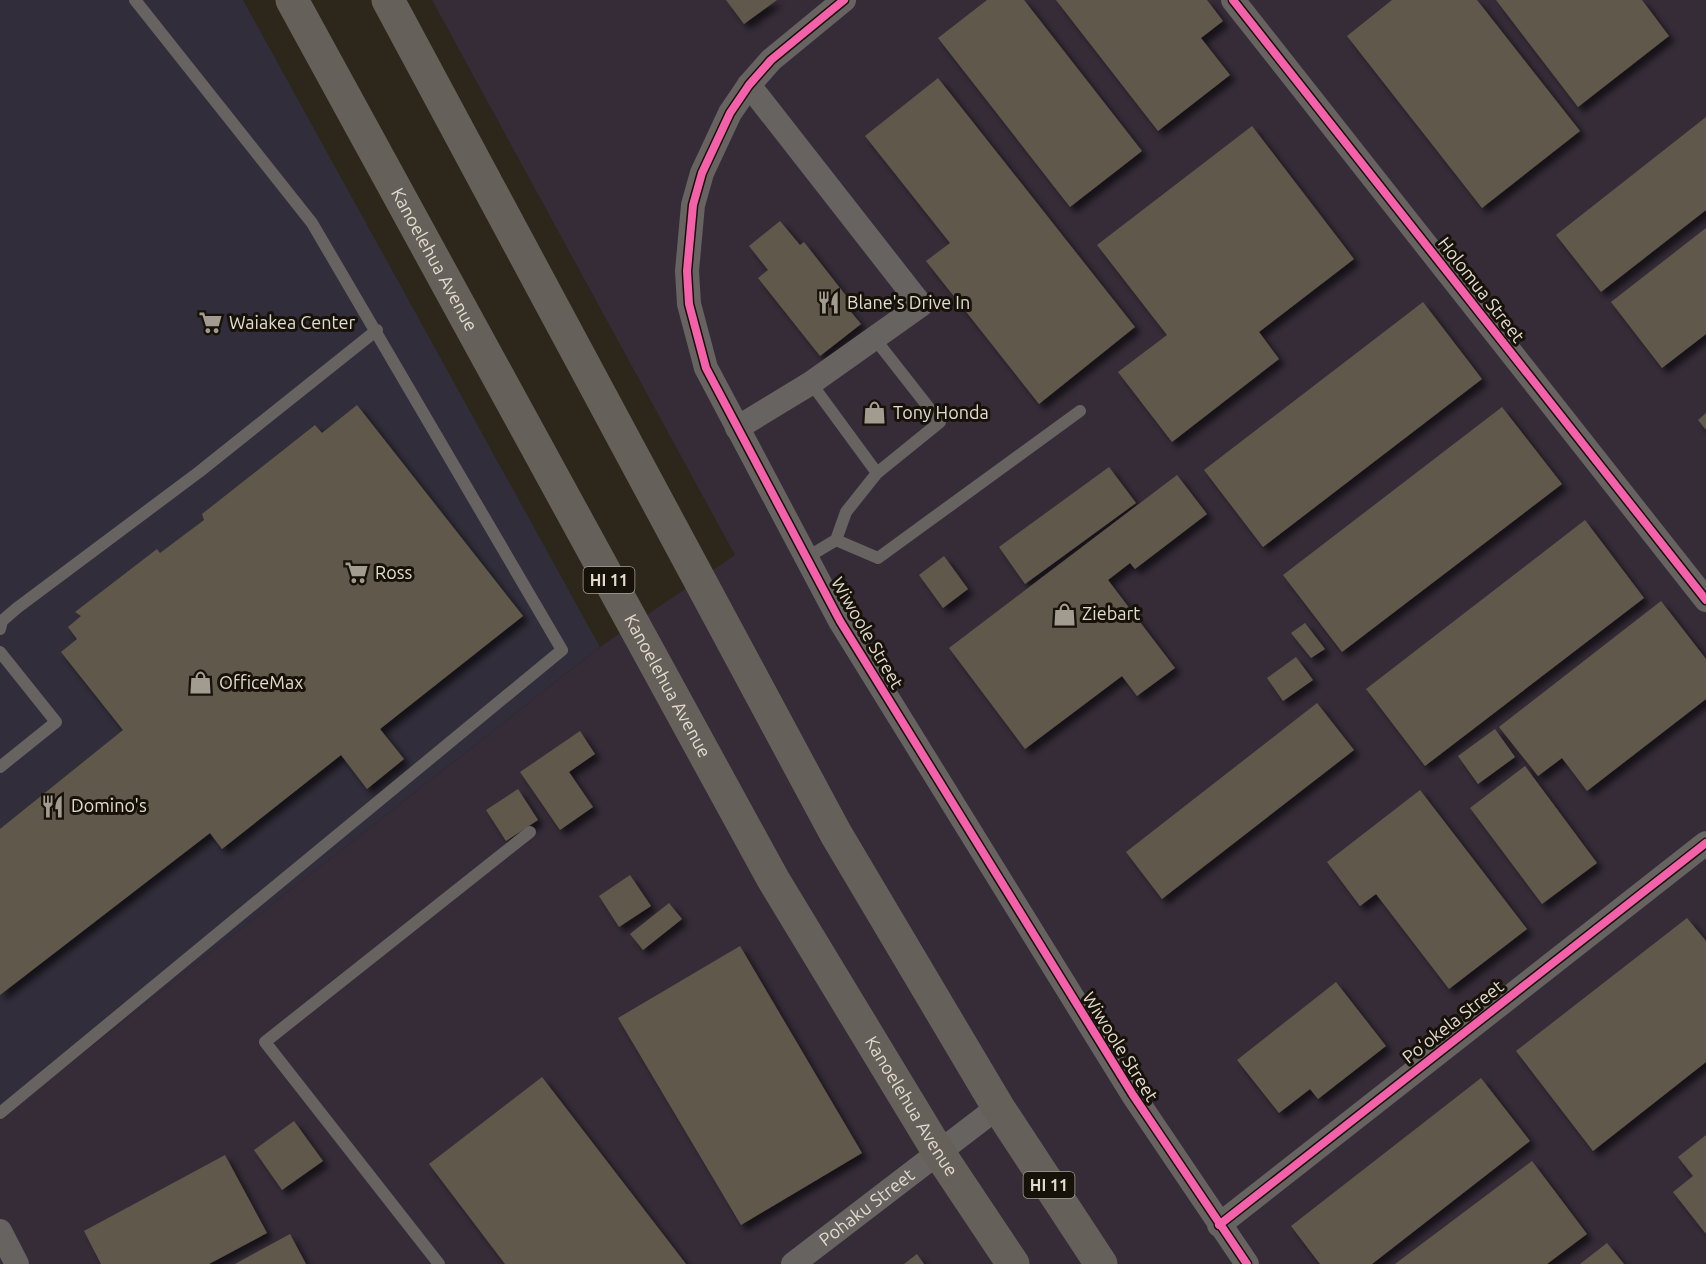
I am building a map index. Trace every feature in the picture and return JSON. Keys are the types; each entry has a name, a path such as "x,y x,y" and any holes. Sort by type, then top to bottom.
{"highway":[{"name":"Kanoelehua Avenue","path":"292,0 773,879 939,1153 1013,1264"},
{"name":"HI 11","path":"388,0 836,834 998,1107 1101,1264"}],"street":[{"name":"Wiwoole Street","path":"844,0 771,60 749,86 730,113 702,173 693,205 687,271 689,304 706,368 840,621 1033,937 1219,1225 1247,1264"},
{"name":"Holomua Street","path":"1233,0 1706,600"},
{"path":"736,428 812,383 921,305 749,86"},
{"name":"Po‘okela Street","path":"1219,1225 1706,843"},
{"name":"Pohaku Street","path":"793,1264 998,1107"},
{"path":"0,1231 17,1264"}],"lane":[{"path":"0,1113 562,650 377,330 312,224 135,0"},
{"path":"0,629 2,621 17,608 199,472 377,330"},
{"path":"806,558 836,540 846,512 878,473 940,422 875,339"},
{"path":"812,383 878,473"},
{"path":"836,540 878,558 1080,411"},
{"path":"0,652 56,722 0,767"},
{"path":"438,1264 266,1042 530,832"}],"shaded area":[{"name":"Waiakea Center","path":"0,0 243,0 600,647 0,1118"},
{"path":"432,0 1706,0 1706,1264 0,1264 0,1118 600,647 735,555"}],"building":[{"path":"726,0 777,0 744,24"},
{"path":"987,0 1024,0 1142,151 1070,207 938,38"},
{"path":"1056,0 1207,0 1223,21 1201,38 1230,75 1158,131"},
{"path":"1392,0 1477,0 1580,131 1482,208 1347,36"},
{"path":"1496,0 1642,0 1669,36 1578,107"},
{"path":"938,78 1135,327 1039,404 926,261 950,243 865,136"},
{"path":"1706,117 1706,210 1601,292 1556,235"},
{"path":"1252,126 1354,259 1259,332 1279,359 1172,442 1118,372 1167,335 1097,245"},
{"path":"780,221 800,245 804,242 851,302 846,306 861,324 820,356 758,278 768,270 749,246"},
{"path":"1706,228 1706,334 1662,368 1611,302"},
{"path":"1423,302 1482,379 1263,547 1204,470"},
{"path":"357,405 523,616 380,729 404,759 367,789 341,755 222,849 210,833 0,995 0,829 123,730 61,652 77,639 68,627 81,616 75,612 157,549 160,553 204,520 202,514 315,425 322,433"},
{"path":"1502,407 1562,484 1342,652 1283,575"},
{"path":"1706,413 1706,430 1698,420"},
{"path":"1109,467 1136,503 1025,584 999,547"},
{"name":"Ziebart","path":"1177,475 1207,514 1135,569 1130,563 1108,580 1175,668 1137,696 1122,676 1025,749 949,648"},
{"path":"1585,520 1644,598 1425,766 1366,689"},
{"path":"944,556 968,589 943,608 919,575"},
{"path":"1661,601 1706,659 1706,699 1587,791 1562,758 1538,776 1499,727"},
{"path":"1305,623 1325,649 1311,658 1291,633"},
{"path":"1296,657 1313,680 1283,701 1267,678"},
{"path":"1317,703 1354,750 1162,899 1126,852"},
{"path":"1495,729 1515,757 1478,784 1458,756"},
{"path":"580,731 595,754 569,772 593,807 560,830 520,772"},
{"path":"1525,766 1597,863 1542,904 1470,808"},
{"path":"518,789 538,820 506,841 486,810"},
{"path":"1420,790 1527,929 1449,989 1376,894 1360,906 1327,862"},
{"path":"630,875 651,906 619,927 599,896"},
{"path":"669,903 682,919 643,950 630,934"},
{"path":"1687,918 1706,941 1706,1062 1593,1151 1516,1051"},
{"path":"740,946 862,1153 741,1225 618,1018"},
{"path":"1336,982 1386,1046 1318,1099 1310,1089 1279,1113 1237,1060"},
{"path":"542,1077 686,1264 505,1264 429,1164"},
{"path":"1481,1078 1530,1141 1372,1264 1320,1264 1291,1226"},
{"path":"294,1121 323,1161 282,1190 254,1150"},
{"path":"1706,1135 1706,1234 1673,1192 1693,1176 1678,1157"},
{"path":"225,1155 267,1233 209,1264 101,1264 84,1231"},
{"path":"1532,1161 1587,1234 1547,1264 1395,1264"},
{"path":"290,1234 306,1264 235,1264"},
{"path":"1607,1243 1624,1264 1580,1264"},
{"path":"917,1254 924,1264 904,1264"}],"cycle path":[{"path":"844,0 771,60 749,85 730,113 702,173 693,205 687,271 689,304 706,368 840,621 1133,1095 1247,1264"},
{"path":"1233,0 1706,600"},
{"path":"1219,1225 1706,843"}],"place":[{"name":"Blane's Drive In","path":"829,303"},
{"name":"Waiakea Center","path":"211,323"},
{"name":"Tony Honda","path":"875,413"},
{"name":"Ross","path":"357,573"},
{"name":"Ziebart","path":"1064,614"},
{"name":"OfficeMax","path":"201,683"},
{"name":"Domino's","path":"53,806"}]}
